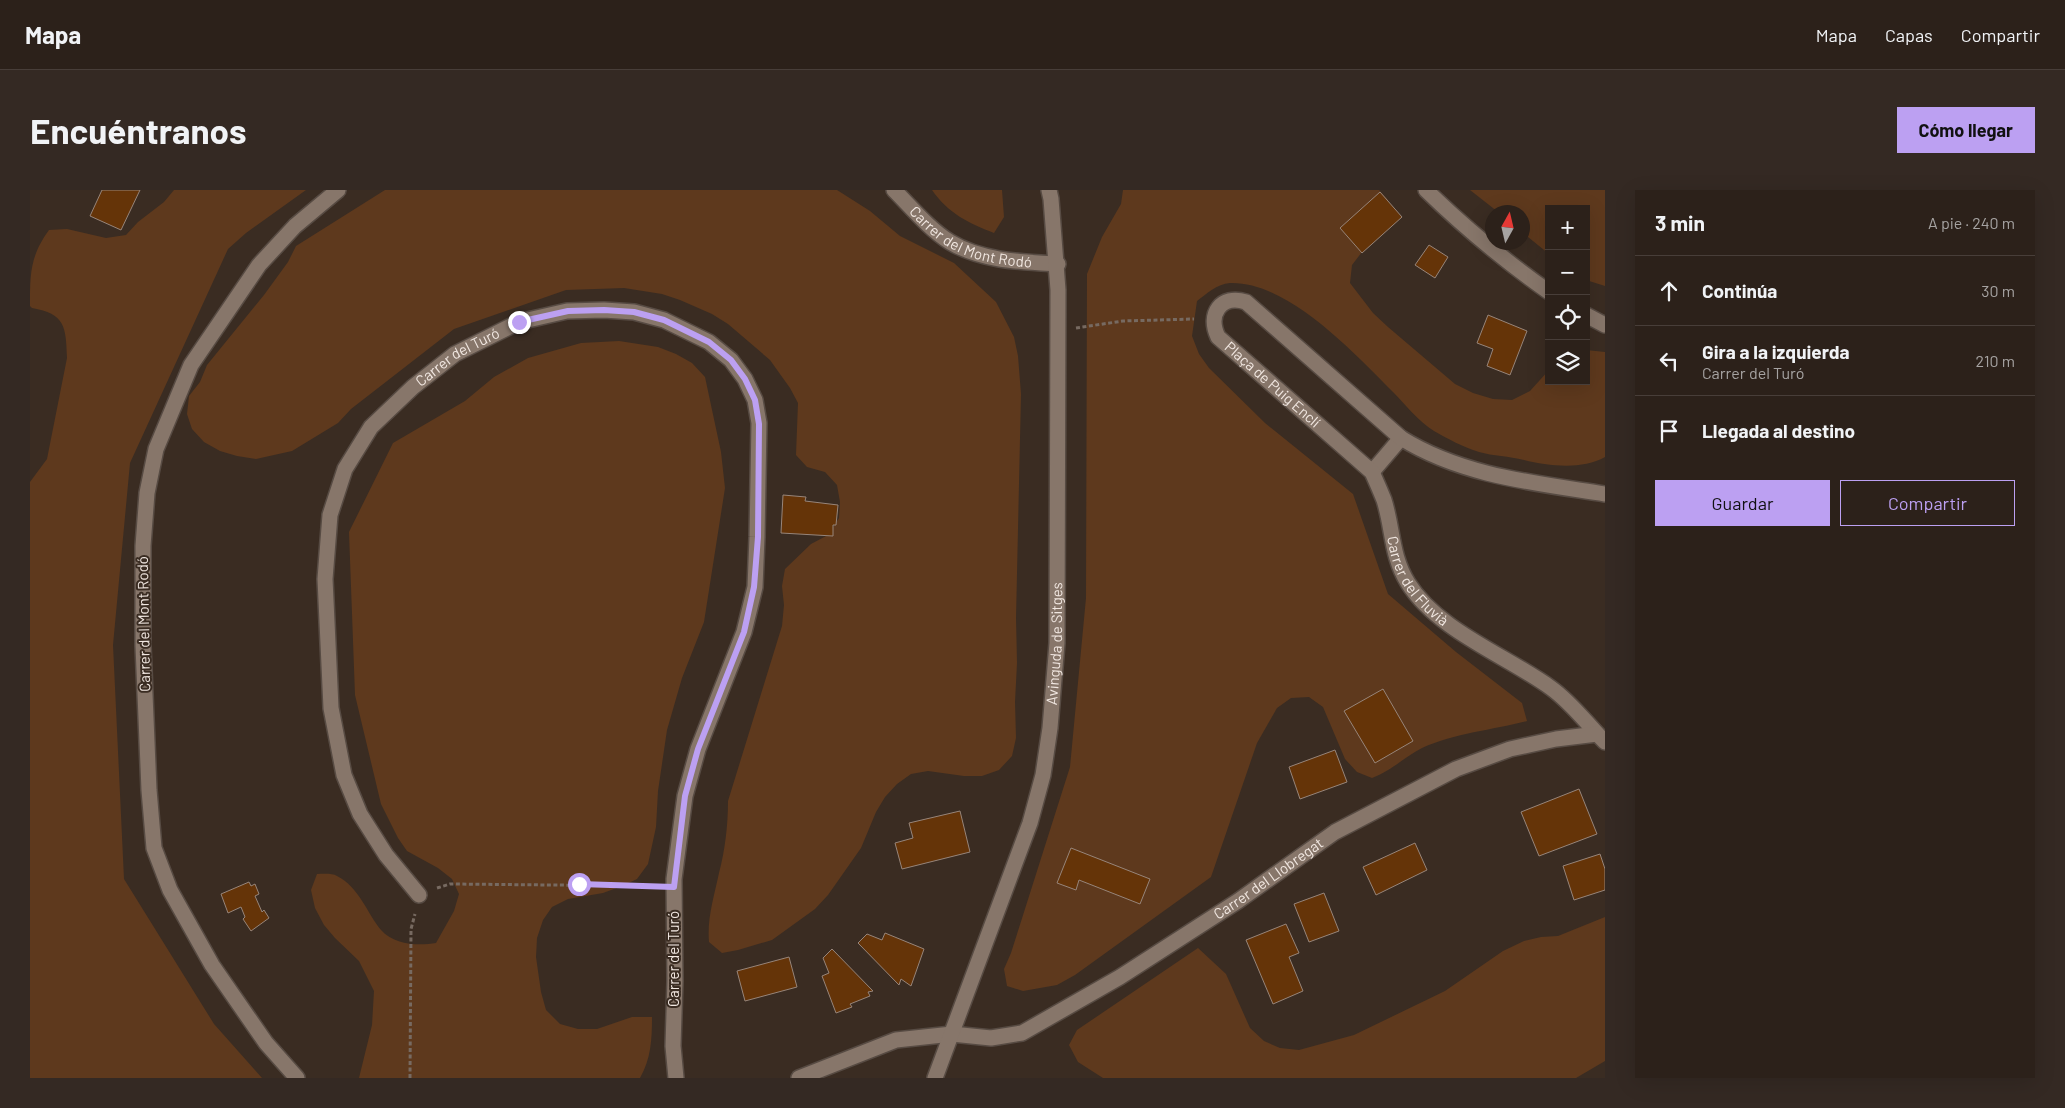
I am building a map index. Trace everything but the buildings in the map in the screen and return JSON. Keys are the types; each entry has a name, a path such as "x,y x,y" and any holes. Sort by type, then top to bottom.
{"street":[{"name":"Carrer del Mont Rodó","path":"297,1078 266,1043 212,965 170,890 154,848 143,646 142,546 147,493 156,449 191,365 259,266 295,226 338,190"},
{"name":"Carrer del Mont Rodó","path":"894,190 949,242 974,254 1017,261 1058,264"},
{"name":"Avinguda de Sitges","path":"935,1078 1030,823 1043,775 1050,728 1057,643 1058,264 1049,190"},
{"path":"1426,190 1448,212 1512,266 1545,289"},
{"path":"1214,322 1218,308 1224,302 1238,299 1246,302 1401,438 1424,452 1481,472 1605,494"},
{"name":"Carrer del Turó","path":"419,896 386,855 360,814 344,775 331,708 325,579 330,515 346,469 371,427 413,386 455,354 519,322 568,311 634,312 664,320 709,342 731,360 745,379 756,408 759,424 758,537 754,587 744,632 698,749 685,796 674,887 675,981 673,1046 676,1078"},
{"path":"1590,316 1605,325"},
{"name":"Plaça de Puig Enclí","path":"1214,322 1218,337 1372,472"},
{"path":"1372,472 1401,438"},
{"name":"Carrer del Fluvià","path":"1372,472 1384,500 1397,563 1409,584 1425,604 1444,621 1552,689 1601,738"},
{"name":"Carrer del Llobregat","path":"800,1078 896,1040 952,1034 991,1038 1022,1033 1129,971 1238,901 1335,832 1448,773 1510,749 1556,739 1601,738"}],"path":[{"path":"1080,328 1133,321 1202,319 1214,322"},
{"path":"450,884 674,887"},
{"path":"410,1078 411,929"}],"shaded area":[{"path":"174,190 306,190 246,233 228,249 130,463 113,645 124,879 214,1024 262,1078 30,1078 30,482 47,459 67,358 66,338 62,323 51,314 30,306 32,266 38,248 49,230 67,229 106,238 126,235 138,222 164,202"},
{"path":"385,190 837,190 870,211 900,236 954,263 996,302 1014,337 1018,356 1021,394 1016,618 1016,738 1012,756 999,770 982,776 964,776 928,771 911,774 897,784 885,797 876,812 861,848 828,895 815,909 772,940 722,953 709,942 710,916 726,837 728,801 782,626 784,605 782,586 785,569 811,544 828,535 839,518 840,502 837,485 825,472 807,467 796,455 798,403 770,360 728,324 712,314 662,294 624,288 566,290 454,329 351,409 338,423 292,451 256,459 220,451 204,442 192,429 187,414 189,396 200,382 207,365 264,295 288,262 296,246"},
{"path":"932,190 1002,190 1004,217 994,233 959,216 945,205"},
{"path":"1123,190 1379,190 1388,200 1388,218 1352,265 1350,283 1373,313 1455,384 1473,393 1493,399 1512,400 1530,391 1545,374 1545,385 1590,385 1590,350 1605,352 1605,457 1586,464 1565,466 1544,464 1473,450 1450,440 1428,427 1340,340 1319,322 1275,294 1252,286 1230,283 1216,287 1197,301 1192,336 1199,354 1209,368 1265,423 1353,494 1388,594 1456,652 1522,703 1527,721 1461,735 1435,743 1422,748 1372,778 1357,772 1345,759 1323,707 1309,697 1291,698 1277,708 1257,743 1211,877 1075,975 1057,985 1023,991 1007,986 1004,969 1011,953 1070,767 1086,598 1087,274 1102,237 1121,204"},
{"path":"1470,190 1605,190 1605,286 1590,281 1590,205 1545,205 1545,251 1530,239 1530,205 1489,205"},
{"path":"619,341 658,347 676,354 692,363 705,377 721,452 725,488 704,622 682,678 667,730 658,791 656,827 648,864 637,879 622,886 603,893 568,899 552,907 543,920 537,938 536,957 541,992 546,1010 560,1024 578,1029 597,1029 632,1017 652,1017 651,1041 647,1064 640,1078 359,1078 372,1025 374,991 359,961 324,925 315,908 311,890 317,874 333,874 345,881 357,893 386,935 407,943 436,943 454,911 459,894 452,879 438,868 407,851 398,838 381,804 355,695 349,532 393,443 465,401 494,377 528,358 581,343"},
{"path":"1605,917 1605,1061 1576,1078 1103,1078 1078,1062 1069,1045 1077,1030 1198,948 1226,974 1250,1028 1264,1041 1280,1048 1299,1050 1354,1035 1445,991 1503,951 1524,941 1558,936"}],"route":[{"path":"519,322 568,311 604,310 634,312 664,320 709,342 731,360 745,379 755,400 759,424 758,537 754,587 744,632 698,749 685,796 674,887 579,884"}]}
